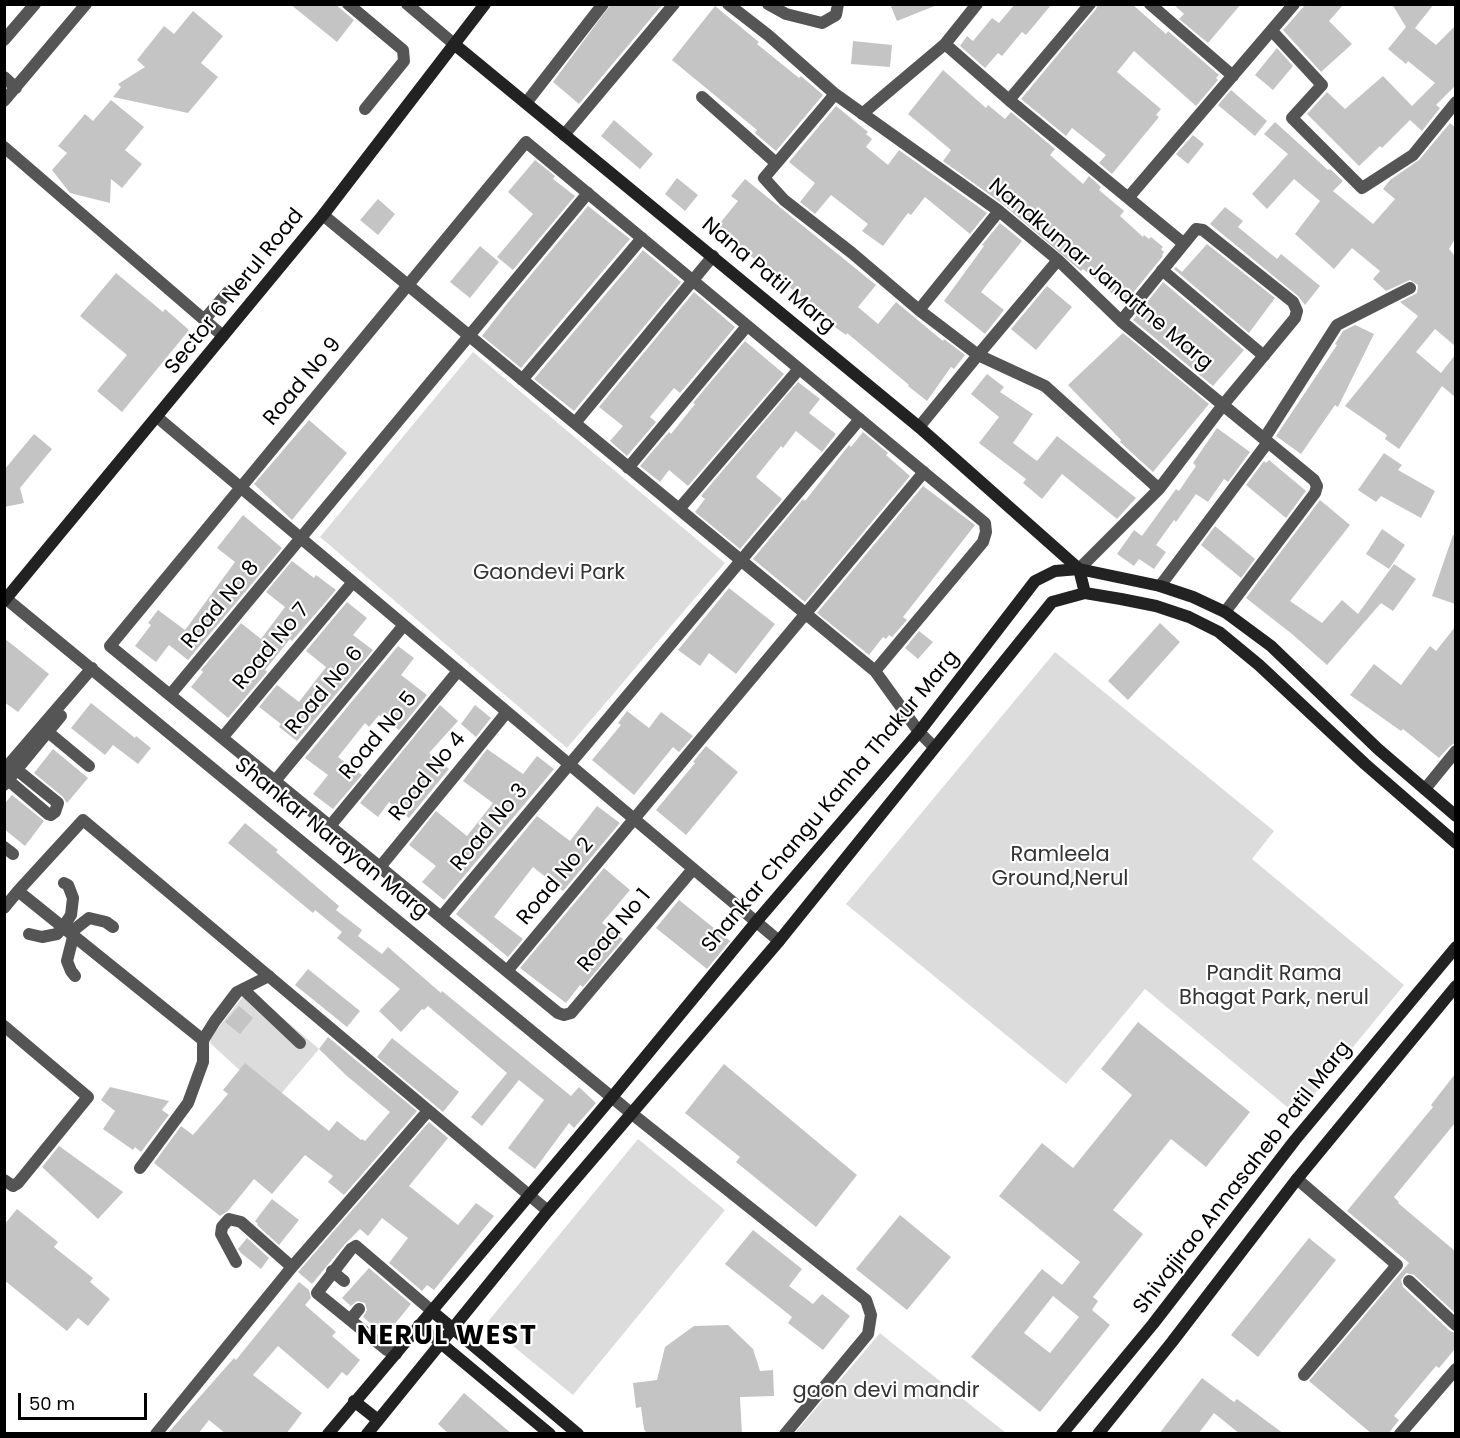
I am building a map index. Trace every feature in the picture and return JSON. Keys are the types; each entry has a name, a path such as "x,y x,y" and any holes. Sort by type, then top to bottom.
{"street":[{"path":"4,40 35,4"},
{"path":"4,101 86,4"},
{"path":"348,4 403,50 404,61 365,109"},
{"name":"Nana Patil Marg","path":"407,4 919,427 1079,570"},
{"name":"Sector 6 Nerul Road","path":"5,599 323,215 485,4"},
{"path":"526,103 603,4"},
{"path":"564,135 674,4"},
{"name":"Nandkumar Janartne Marg","path":"728,4 768,35 835,94 999,211 1058,260 1121,321 1314,480 1317,486 1315,493 1225,612"},
{"path":"776,6 822,23 836,15 838,4"},
{"path":"862,114 945,44 977,4"},
{"path":"1009,100 1090,4"},
{"path":"1149,4 1233,76"},
{"path":"1128,198 1294,4"},
{"path":"1272,31 1322,85 1292,118 1362,188 1413,155 1455,102"},
{"path":"945,44 1009,100 1183,243"},
{"path":"4,77 16,88"},
{"path":"835,94 764,178 784,200 852,253 918,310 978,355 1045,386 1159,489"},
{"path":"702,97 776,163"},
{"name":"Road No 9","path":"170,695 110,646 526,142 588,193"},
{"path":"4,147 223,336"},
{"path":"588,193 985,523 986,532 983,542 875,671"},
{"name":"Road No 8","path":"170,695 588,193"},
{"path":"918,310 999,211"},
{"path":"323,215 875,671 919,732 934,747"},
{"path":"1085,593 1079,570 1159,489 1223,405 1295,318 1297,311 1293,302 1203,230 1196,229 1121,321"},
{"path":"522,380 642,238"},
{"path":"575,423 713,256"},
{"path":"919,427 1058,260"},
{"path":"1162,270 1264,356"},
{"path":"1160,586 1266,441 1336,325 1410,288"},
{"path":"204,320 228,292"},
{"path":"628,468 747,326"},
{"path":"679,509 799,369"},
{"path":"157,417 779,941"},
{"name":"Road No 3","path":"441,917 860,419"},
{"name":"Road No 2","path":"507,971 924,472"},
{"name":"Shankar Changu Kanha Thakur Marg","path":"328,1434 613,1096 756,922 919,732 1035,581 1055,571 1079,570 1160,586 1193,597 1225,612 1271,645 1378,749 1455,816"},
{"name":"Road No 7","path":"222,738 353,582"},
{"name":"Shankar Changu Kanha Thakur Marg","path":"367,1434 548,1211 779,941 1052,602 1085,593 1156,606 1189,617 1219,632 1455,843"},
{"name":"Shankar Narayan Marg","path":"5,599 92,668 631,1113 866,1300 871,1315 868,1334 785,1434"},
{"name":"Road No 6","path":"275,781 404,625"},
{"path":"1256,663 1271,645"},
{"path":"8,776 92,668"},
{"name":"Road No 5","path":"330,826 458,671"},
{"path":"8,776 85,688"},
{"path":"170,695 507,971"},
{"name":"Road No 4","path":"380,867 507,712"},
{"path":"48,732 89,766"},
{"path":"1425,789 1455,750"},
{"path":"4,908 83,820 548,1211"},
{"name":"Road No 1","path":"507,971 558,1012 564,1015 572,1013 693,869"},
{"path":"64,883 68,885 73,898 68,931 67,961 75,976"},
{"path":"18,891 203,1040"},
{"path":"29,934 42,937 57,934 75,929 88,918 106,922 113,927"},
{"name":"Shivajirao Annasaheb Patil Marg","path":"1062,1434 1153,1324 1295,1140 1455,947"},
{"path":"141,1168 188,1103 203,1062 203,1040 215,1021 237,992 269,976"},
{"name":"Shivajirao Annasaheb Patil Marg","path":"1098,1434 1297,1179 1455,986"},
{"path":"243,989 300,1043"},
{"path":"4,1026 88,1097 18,1183 13,1186 4,1180"},
{"path":"156,1434 292,1267 428,1111"},
{"path":"1297,1179 1397,1265 1304,1375"},
{"path":"236,1263 221,1234 222,1227 229,1219 241,1222 292,1267"},
{"path":"396,1354 387,1350 317,1293 351,1249 356,1246 578,1434"},
{"path":"333,1271 344,1281"},
{"path":"1409,1281 1455,1325"},
{"path":"350,1320 359,1309"},
{"path":"420,1325 550,1434"},
{"path":"1400,1434 1455,1368"},
{"path":"354,1401 378,1420"}],"green space":[{"name":"Gaondevi Park","path":"473,352 725,563 567,748 320,537"},
{"name":"Ramleela Ground,Nerul","path":"1055,652 1274,831 1252,859 1404,985 1297,1115 1145,989 1066,1084 846,904"},
{"path":"249,989 319,1049 274,1102 208,1041"},
{"path":"638,1139 725,1210 573,1395 486,1324"},
{"name":"gaon devi mandir","path":"880,1333 897,1347 1006,1433 795,1433"}],"building":[{"path":"290,4 335,4 354,20 337,42"},
{"path":"611,4 663,4 579,104 553,82"},
{"path":"890,4 937,4 937,5 897,21"},
{"path":"1015,4 1052,4 1026,35 1022,32 1002,56 998,53 985,68 960,46 967,36 973,41 992,18 999,23"},
{"path":"1098,4 1132,4 1166,34 1168,31 1219,75 1216,78 1218,80 1196,106 1134,51 1117,72 1161,109 1156,115 1159,117 1112,174 1099,163 1106,155 1072,128 1066,136 1021,99"},
{"path":"1173,4 1241,4 1208,43 1179,19 1184,14"},
{"path":"1306,4 1344,4 1329,21 1352,44 1321,72 1283,30"},
{"path":"1392,4 1434,4 1415,28 1436,45 1455,26 1455,86 1436,105 1440,108 1422,131 1410,120 1382,148 1380,146 1359,166 1307,114 1327,92 1345,109 1383,76 1412,106 1435,83 1408,61 1406,64 1388,49 1406,27"},
{"path":"715,6 759,42 757,44 823,95 776,151 755,133 757,130 672,60"},
{"path":"193,11 223,36 201,63 218,77 188,113 113,97 121,87 118,84 145,67 137,60 164,26 174,34"},
{"path":"853,41 892,45 890,67 851,64"},
{"path":"1277,48 1293,66 1273,90 1255,75"},
{"path":"943,70 986,108 988,105 1005,119 1011,112 1055,149 1050,155 1083,184 1089,176 1101,187 1099,190 1124,211 1120,216 1143,237 1144,235 1149,239 1151,237 1163,247 1161,249 1164,252 1163,256 1124,304 1083,269 1081,271 1004,205 943,161 951,150 908,114"},
{"path":"1231,90 1267,121 1255,136 1218,105"},
{"path":"111,100 144,127 125,150 142,164 122,188 111,179 110,203 70,193 52,170 67,153 58,146 85,114 93,121"},
{"path":"836,106 868,132 866,134 872,139 866,147 888,165 899,150 987,213 970,234 925,197 911,215 908,213 883,246 862,231 868,224 831,195 815,214 800,202 815,183 789,162"},
{"path":"614,120 653,154 640,169 601,136"},
{"path":"1275,122 1343,181 1333,191 1373,224 1395,199 1383,189 1390,180 1419,160 1450,123 1455,127 1455,239 1449,249 1455,256 1455,346 1435,329 1416,352 1441,373 1455,355 1455,397 1442,386 1399,449 1385,439 1387,435 1345,406 1418,316 1400,302 1417,293 1418,285 1410,280 1386,291 1373,279 1380,271 1352,248 1334,269 1295,234 1320,201 1294,179 1267,209 1252,194 1288,154 1264,134"},
{"path":"1193,135 1204,144 1188,164 1176,154"},
{"path":"535,160 555,176 553,179 575,196 513,270 497,257 533,214 508,192"},
{"path":"677,178 698,195 685,211 665,194"},
{"path":"745,179 876,285 858,307 878,324 896,302 943,341 944,339 965,355 954,369 951,367 927,401 847,333 846,335 828,322 830,320 716,228 738,201 731,196"},
{"path":"378,199 395,214 378,235 360,220"},
{"path":"588,206 630,239 521,368 482,336"},
{"path":"1225,207 1243,221 1238,227 1277,259 1281,254 1320,286 1305,305 1298,296 1210,224"},
{"path":"1000,223 1022,241 981,292 1004,310 985,334 944,301"},
{"path":"1207,244 1275,298 1249,333 1174,269 1176,267 1182,272"},
{"path":"480,246 499,262 470,298 450,282"},
{"path":"643,250 681,282 574,411 534,379"},
{"path":"116,273 163,312 165,309 189,330 122,412 97,391 127,355 80,316"},
{"path":"1163,282 1244,350 1213,386 1133,320"},
{"path":"1047,286 1072,307 1036,350 1011,329"},
{"path":"694,292 735,327 680,393 674,388 650,417 656,422 627,456 610,441 623,426 599,407"},
{"path":"1355,325 1374,334 1338,407 1335,405 1301,454 1276,436 1337,345 1335,344 1343,331"},
{"path":"1123,333 1209,404 1153,472 1120,442 1121,440 1068,385"},
{"path":"745,341 784,374 688,486 669,470 660,482 640,466 669,432 671,434 695,404 693,403"},
{"path":"987,374 1004,387 1000,392 1033,414 1013,443 1037,461 1057,436 1136,498 1117,519 1062,474 1042,499 1023,483 1026,479 979,443 999,417 971,394"},
{"path":"798,382 820,399 809,413 836,434 822,452 796,431 783,448 781,446 756,477 782,499 740,549 695,512 705,499 701,496"},
{"path":"309,420 347,453 292,520 254,484"},
{"path":"1217,428 1250,452 1228,482 1224,479 1208,502 1196,494 1176,522 1174,520 1156,545 1166,552 1154,569 1139,559 1134,566 1117,554 1134,530 1142,536 1176,489 1179,491 1196,466 1193,463"},
{"path":"863,432 910,476 805,602 753,559 803,499 805,501 849,445 851,447"},
{"path":"34,434 52,449 20,488 24,503 4,507 4,470"},
{"path":"1384,453 1402,465 1398,470 1435,491 1421,518 1381,496 1376,502 1358,490"},
{"path":"1269,460 1306,491 1286,518 1246,485 1264,461 1266,463"},
{"path":"923,486 975,525 903,617 907,620 892,637 889,635 886,639 883,637 869,655 817,613"},
{"path":"1320,500 1350,525 1290,601 1322,623 1342,600 1358,614 1394,564 1416,579 1393,611 1381,603 1327,665 1246,598"},
{"path":"243,515 282,548 188,660 169,645 156,662 135,646 151,625 148,623 158,610 185,630 235,562 217,548"},
{"path":"1215,526 1255,559 1241,578 1201,545"},
{"path":"1382,529 1405,545 1389,569 1366,554"},
{"path":"1453,535 1455,535 1455,604 1432,596"},
{"path":"292,561 314,578 316,575 336,590 292,641 290,639 265,670 267,672 228,718 191,687 203,672 201,670 241,623 261,639 285,607 266,592"},
{"path":"729,588 775,624 736,674 709,653 700,666 678,650"},
{"path":"347,602 367,618 353,635 373,650 297,741 279,727 281,724 259,707 277,685 299,702 326,667 306,651"},
{"path":"1160,623 1180,642 1128,700 1108,681"},
{"path":"1455,627 1455,743 1439,758 1403,729 1401,731 1350,695 1374,664 1401,685 1430,646 1436,651"},
{"path":"919,631 933,642 918,659 905,648"},
{"path":"4,638 49,674 18,712 4,702"},
{"path":"398,646 414,658 401,675 427,695 399,730 379,715 369,727 365,723 338,757 362,775 333,809 313,794 328,775 305,758"},
{"path":"91,703 151,748 138,764 113,745 105,755 71,728"},
{"path":"440,705 458,721 429,753 449,769 409,818 389,802 378,817 360,803"},
{"path":"475,705 491,718 476,737 461,724"},
{"path":"627,711 649,728 661,712 693,736 679,752 673,747 634,795 592,760 621,725 618,723"},
{"path":"706,746 738,772 686,835 656,810"},
{"path":"53,749 88,778 67,803 34,773"},
{"path":"487,749 523,774 537,756 554,769 444,900 422,882 436,866 409,845 436,811 467,836 493,803 463,781"},
{"path":"12,795 44,821 25,846 4,829 4,804"},
{"path":"597,806 620,823 563,891 533,867 494,917 523,939 508,957 456,914 537,816 570,841"},
{"path":"245,823 339,906 336,910 362,930 358,936 382,954 388,947 441,993 442,991 571,1096 579,1087 596,1103 574,1128 569,1123 535,1169 508,1148 544,1100 519,1080 482,1126 471,1117 507,1073 428,1006 422,1009 401,1032 379,1011 400,989 337,938 342,932 315,910 313,913 228,843"},
{"path":"604,868 630,890 602,923 623,939 583,987 580,985 566,1003 520,968"},
{"path":"679,900 730,941 707,969 656,928"},
{"path":"308,969 360,1011 347,1027 295,985"},
{"path":"239,1006 253,1018 240,1034 225,1022"},
{"path":"1138,1022 1250,1112 1206,1167 1171,1139 1113,1210 1143,1234 1093,1297 1098,1301 1092,1310 1110,1325 1040,1412 971,1357 1042,1269 1062,1285 1080,1262 999,1196 1042,1143 1073,1168 1132,1095 1101,1069","holes":["1053,1296 1079,1317 1050,1353 1024,1333"]},
{"path":"328,1037 417,1111 344,1195 328,1182 333,1176 305,1155 272,1194 254,1179 228,1211 220,1216 154,1163 181,1126 193,1135 228,1094 223,1090 245,1063 329,1131 337,1121 365,1141 390,1112 319,1049"},
{"path":"392,1038 459,1092 443,1112 377,1057"},
{"path":"724,1064 857,1175 816,1227 736,1162 740,1157 685,1113"},
{"path":"1455,1074 1455,1123 1394,1197 1398,1203 1455,1251 1455,1313 1414,1275 1406,1273 1401,1280 1403,1287 1450,1331 1455,1333 1455,1349 1439,1368 1436,1366 1394,1416 1399,1420 1388,1434 1372,1434 1309,1381 1409,1263 1347,1211 1433,1107 1431,1105"},
{"path":"110,1087 169,1101 162,1110 169,1115 141,1152 135,1147 133,1150 103,1129 115,1111 101,1100"},
{"path":"429,1122 448,1138 409,1186 458,1225 476,1203 494,1216 434,1290 427,1285 422,1291 389,1263 408,1238 382,1218 368,1236 360,1229 312,1284 298,1272"},
{"path":"59,1146 123,1192 98,1219 42,1167"},
{"path":"272,1199 299,1220 279,1245 255,1221"},
{"path":"17,1209 58,1242 54,1247 93,1278 90,1282 110,1299 88,1326 78,1318 67,1331 4,1280 4,1225"},
{"path":"900,1215 951,1257 907,1310 856,1269"},
{"path":"753,1230 802,1269 789,1286 813,1304 822,1294 850,1316 823,1350 788,1323 792,1317 725,1264"},
{"path":"247,1238 269,1258 261,1269 238,1249"},
{"path":"1309,1238 1336,1260 1258,1357 1231,1335"},
{"path":"369,1268 411,1304 385,1336 363,1317 367,1310 365,1303 357,1301 351,1306 342,1298"},
{"path":"299,1282 309,1290 311,1298 305,1305 336,1332 332,1336 360,1360 347,1376 342,1372 328,1389 278,1346 253,1375 302,1413 286,1434 226,1434 209,1420 198,1434 167,1434 234,1358 236,1360"},
{"path":"728,1325 753,1349 760,1371 773,1370 774,1396 740,1397 742,1434 648,1434 644,1429 641,1407 636,1408 633,1383 657,1380 665,1347 694,1326"},
{"path":"1202,1378 1234,1402 1237,1399 1284,1434 1240,1434 1214,1413 1198,1434 1159,1434"},
{"path":"464,1393 512,1434 449,1434 438,1424"}],"district":[{"name":"NERUL WEST","path":"447,1337"}],"park label":[{"name":"Pandit Rama Bhagat Park, nerul","path":"1274,987"}]}
